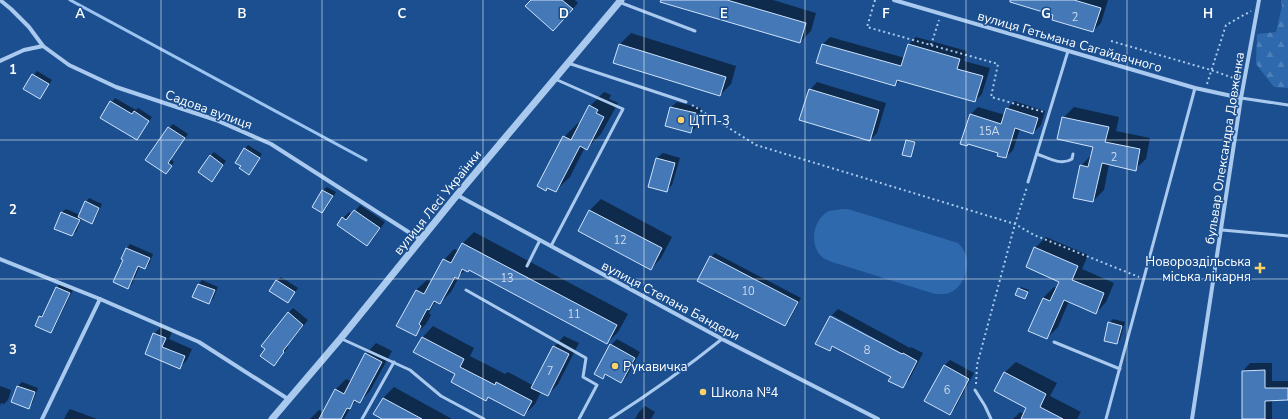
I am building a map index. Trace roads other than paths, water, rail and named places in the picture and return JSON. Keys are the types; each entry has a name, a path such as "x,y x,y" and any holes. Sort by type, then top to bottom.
{"street":[{"name":"Садова вулиця","path":"0,0 28,27 43,46 69,66 116,87 216,120 271,144 419,238"},
{"name":"вулиця Гетьмана Сагайдачного","path":"894,0 1195,88 1241,98"},
{"name":"бульвар Олександра Довженка","path":"1192,419 1241,98 1259,0"},
{"name":"вулиця Лесі Українки","path":"272,419 341,338 419,238 620,1"},
{"path":"0,61 24,50 43,46"},
{"name":"вулиця Степана Бандери","path":"456,195 722,339 878,419"},
{"path":"0,259 100,299 199,342 288,399"},
{"path":"42,419 100,299"}],"lane":[{"path":"620,1 695,31"},
{"path":"1028,182 1068,51"},
{"path":"568,63 686,102"},
{"path":"551,246 623,109 555,79"},
{"path":"1106,419 1195,88"},
{"path":"1241,98 1288,104"},
{"path":"1037,154 1056,161 1066,162 1072,159 1073,154"},
{"path":"1222,230 1288,236"},
{"path":"527,266 540,240"},
{"path":"466,290 586,358 583,377 596,385 580,419"},
{"path":"341,338 410,370 441,396 484,419"},
{"path":"610,419 653,390 722,339"},
{"path":"1054,342 1120,369"},
{"path":"362,419 394,362"},
{"path":"975,390 991,419"}],"waterway":[{"path":"70,0 366,160"}],"place":[{"name":"ЦТП-3","path":"681,120"},
{"name":"Новороздільська міська лікарня","path":"1260,268"},
{"name":"Рукавичка","path":"615,366"},
{"name":"Школа №4","path":"703,392"}]}
